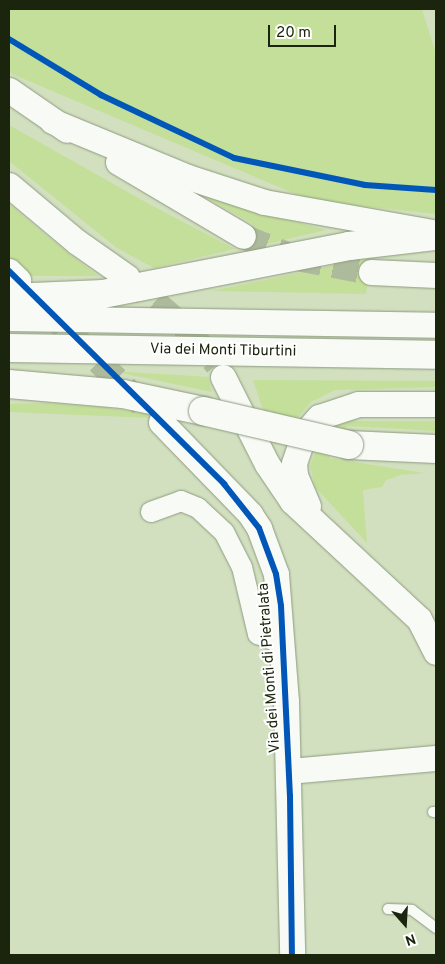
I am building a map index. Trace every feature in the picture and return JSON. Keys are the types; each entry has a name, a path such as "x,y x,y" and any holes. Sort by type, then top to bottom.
{"main road":[{"path":"12,283 104,294 349,246 436,236"},
{"name":"Via dei Monti Tiburtini","path":"9,348 436,355"},
{"path":"14,390 91,390 203,412 349,445 436,449"}],"street":[{"path":"9,90 42,115 243,236"},
{"path":"9,99 188,177 264,202 436,232"},
{"path":"9,185 77,242 127,278"},
{"path":"372,272 436,275"},
{"name":"Via dei Monti Tiburtini","path":"9,318 436,325"},
{"path":"223,377 279,484 297,508 337,540"},
{"path":"436,404 348,406 324,414 309,427 295,454 295,476 311,510 337,540 419,619 436,652"},
{"name":"Via dei Monti di Pietralata","path":"161,422 241,502 260,528 276,574 283,644 289,771 292,955"},
{"path":"151,512 181,500 198,508 224,532 242,567 258,634 283,644"},
{"path":"289,771 436,758"}],"lane":[{"path":"388,909 412,910 436,928"}],"green space":[{"path":"9,9 422,9 436,54 436,214 312,201 12,74 9,71"},
{"path":"9,125 149,204 235,249 154,268 117,248 9,161"},
{"path":"202,195 326,230 241,250 253,224"},
{"path":"9,204 48,237 98,276 9,276"},
{"path":"371,257 366,294 212,291 331,266"},
{"path":"112,371 208,377 212,392"},
{"path":"253,380 436,381 436,387 335,390 311,402 275,445"},
{"path":"45,403 103,407 176,419 9,412 9,404"},
{"path":"343,421 436,421 436,431 347,426 329,458 424,473 401,475 386,480 382,487 363,490 367,543 315,487 310,466 317,448 332,427"}],"tunnel":[{"path":"243,236 297,258 371,272"},
{"path":"127,277 189,331 217,364"},
{"path":"46,309 142,404"}],"cycle path":[{"path":"9,39 101,95 234,158 365,185 436,190"},
{"path":"9,271 224,484 259,528 276,574 281,606 290,796 292,955"}]}
